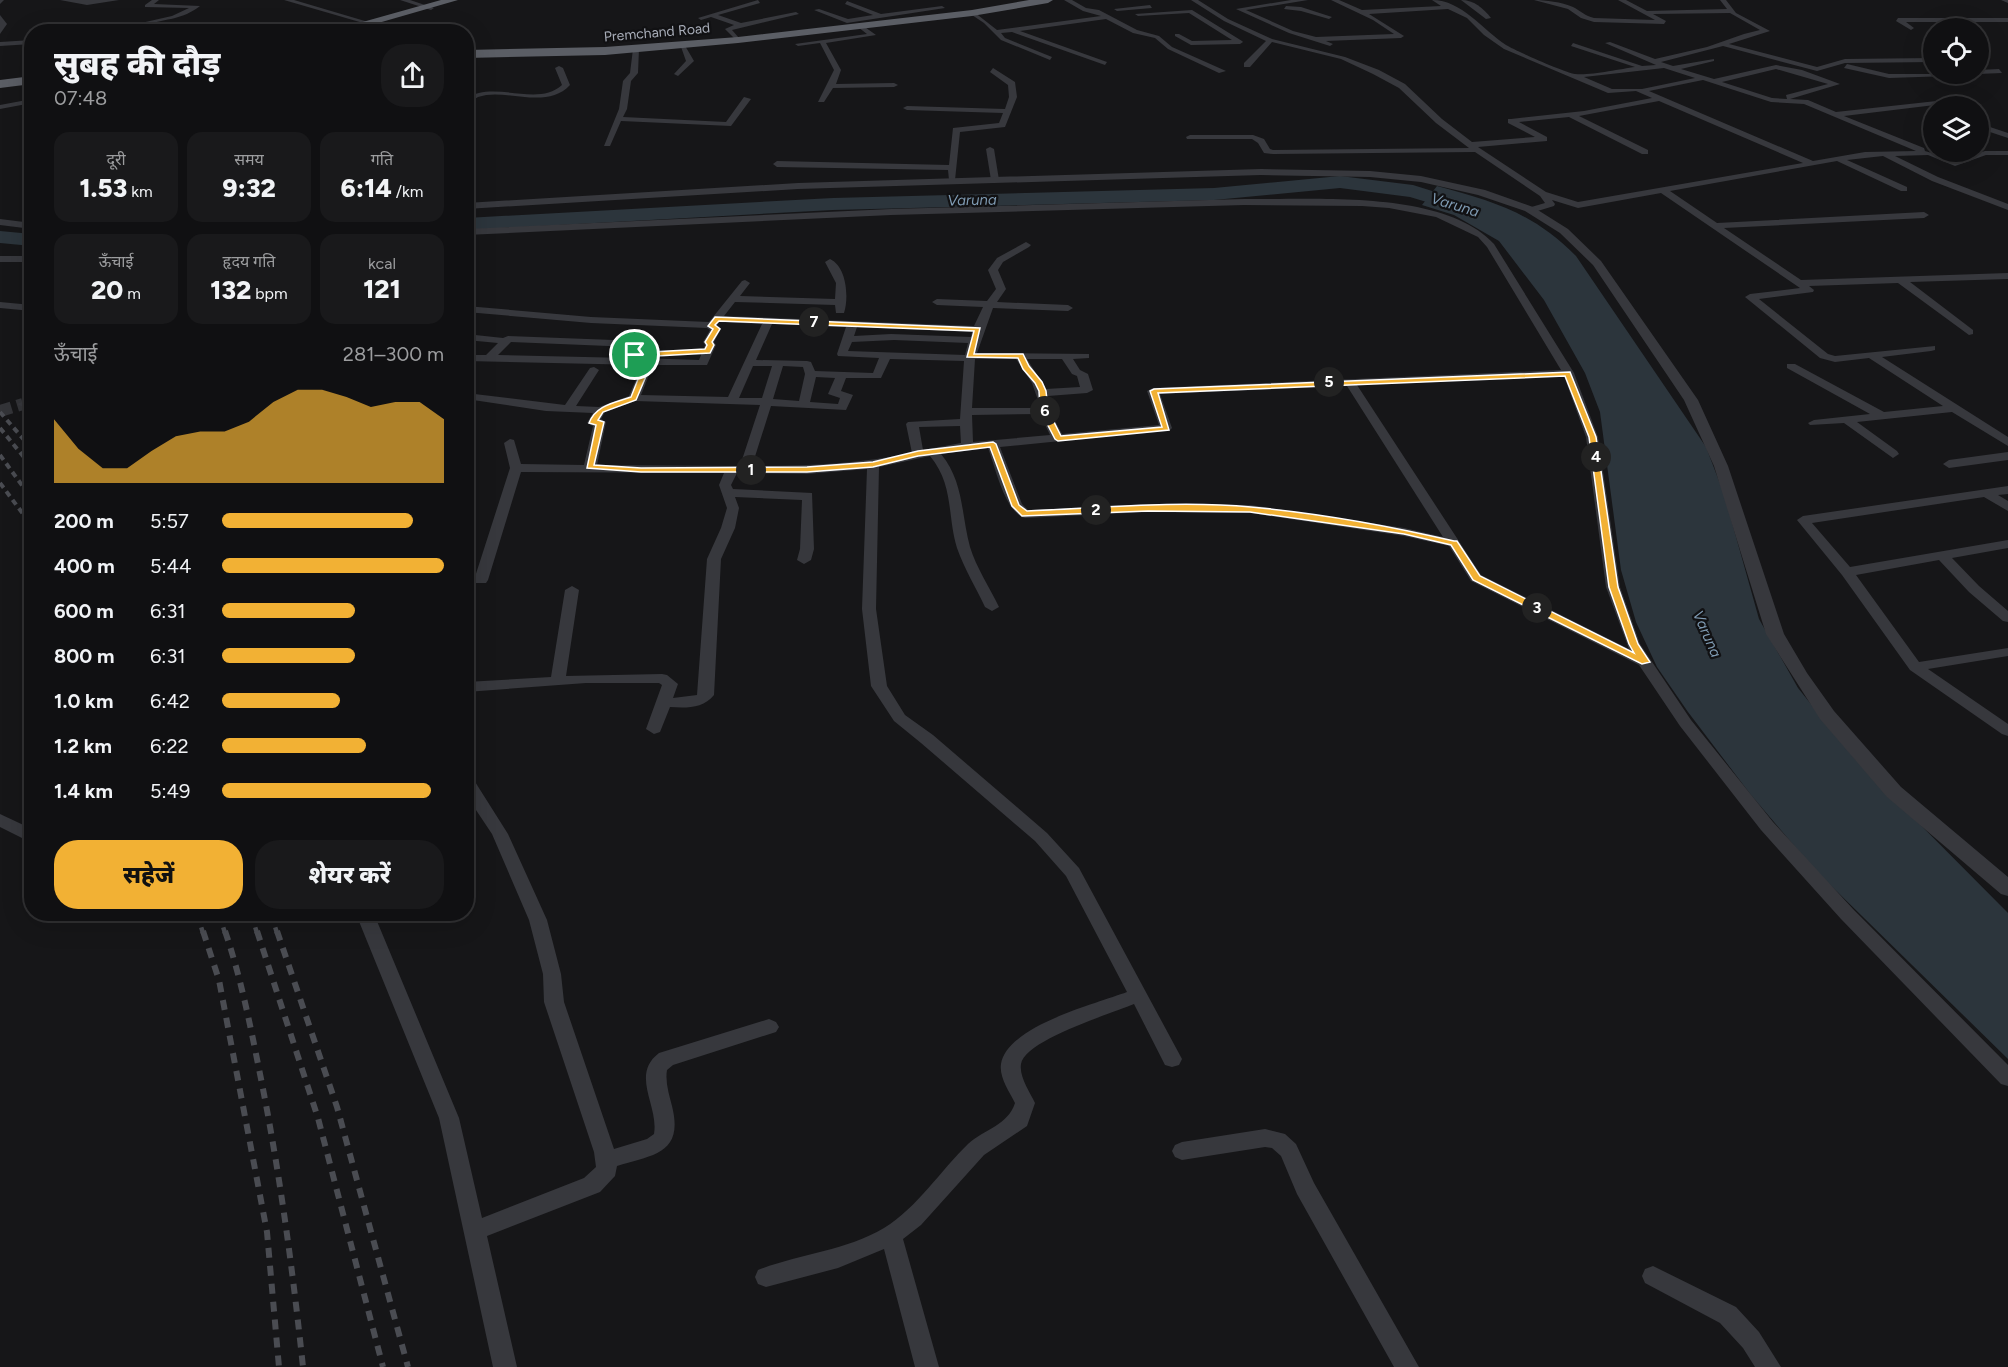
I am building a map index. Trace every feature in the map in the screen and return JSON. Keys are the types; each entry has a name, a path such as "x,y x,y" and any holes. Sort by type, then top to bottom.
{"highway":[{"path":"429,8 453,0"},
{"path":"365,24 462,0"},
{"name":"Premchand Road","path":"474,52 636,49 682,45 854,27 1048,0"},
{"name":"Premchand Road","path":"474,52 596,49 854,27"},
{"path":"0,85 24,83"}],"street":[{"path":"63,0 87,3 116,0"},
{"path":"156,0 147,6 197,6"},
{"path":"143,24 177,17 204,0"},
{"path":"287,0 369,23"},
{"path":"403,0 429,8"},
{"path":"1067,0 1085,10 1096,10 1135,32 1154,36 1170,48 1222,71"},
{"path":"1228,5 1263,0"},
{"path":"1247,8 1295,8 1330,15 1303,0 1247,8 1239,10 1314,40 1330,44"},
{"path":"1314,40 1401,36 1383,23 1334,0"},
{"path":"1435,0 1466,15 1506,48 1611,91 1637,89 1811,163"},
{"path":"1464,0 1478,8 1488,18"},
{"path":"1537,0 1570,8 1583,17 1594,20 1664,22 1621,0"},
{"path":"1654,61 1767,31 1731,11 1723,0"},
{"path":"847,3 880,16"},
{"path":"1117,9 1200,4 1217,6"},
{"path":"1200,4 1269,41"},
{"path":"701,18 749,5 758,5"},
{"path":"893,6 909,12"},
{"path":"1361,12 1449,7"},
{"path":"817,10 847,21 942,8"},
{"path":"768,10 787,16"},
{"path":"1138,14 1190,11 1240,42"},
{"path":"1644,12 1731,11"},
{"path":"972,12 1008,41 1050,58"},
{"path":"736,38 728,29 796,14"},
{"path":"710,15 741,25"},
{"path":"888,15 901,21"},
{"path":"1446,16 1466,15"},
{"path":"0,17 4,24 0,32"},
{"path":"995,32 1106,17"},
{"path":"1911,28 1898,20 2008,20"},
{"path":"798,44 873,35 854,27"},
{"path":"1012,30 1106,63"},
{"path":"1177,35 1191,44 1269,41 1343,58 1402,86 1439,121 1498,166 1543,194 1578,205 1811,163 1883,154 1923,153"},
{"path":"821,100 838,73 838,65 822,41"},
{"path":"1247,65 1269,41"},
{"path":"0,44 24,42"},
{"path":"1608,43 1670,67 1776,101 1800,101"},
{"path":"1723,44 1813,68 1848,60 1923,60"},
{"path":"678,74 690,62 682,45"},
{"path":"1573,45 1646,68"},
{"path":"607,144 623,109 627,81 634,73 636,49"},
{"path":"1574,76 1670,67 1712,60"},
{"path":"1836,63 1889,76 1923,75"},
{"path":"1714,81 1776,67 1836,84 1788,96 1923,151"},
{"path":"474,97 477,95 536,94 561,90 566,85 559,68"},
{"path":"952,181 956,130 961,127 1000,126 1013,97 1012,84 993,70"},
{"path":"1989,71 1999,71"},
{"path":"1641,91 1704,78"},
{"path":"831,86 894,85"},
{"path":"618,119 728,124 747,99"},
{"path":"1190,137 1253,137 1261,141 1267,151 1273,152 1473,147 1544,139 1511,121 1571,115 1659,99"},
{"path":"0,106 24,102"},
{"path":"1835,114 1923,104"},
{"path":"907,108 1006,111"},
{"path":"11,113 24,111"},
{"path":"1571,115 1645,152"},
{"path":"1989,129 2008,136"},
{"path":"990,149 995,180"},
{"path":"1989,153 2005,154"},
{"path":"1883,154 2008,207"},
{"path":"1839,159 1904,189"},
{"path":"777,164 953,168"},
{"path":"1886,166 1903,164"},
{"path":"474,206 759,188 1188,173 1370,174 1453,185 1509,201 1531,210 1564,231 1597,263 1690,400 1721,466 1774,634 1815,698 1857,751 1894,792 2008,889"},
{"path":"1662,190 1809,290 1750,297 1828,359 1931,348"},
{"path":"1531,210 1541,209 1551,204 1543,194"},
{"path":"474,232 891,212 1244,202 1389,205 1439,215 1481,235 1497,256 1568,374 1592,437 1613,587 1633,644 1685,723 1767,826 1847,915 2008,1078"},
{"path":"1716,226 1924,215"},
{"path":"0,222 24,225"},
{"path":"967,446 965,384 969,357 976,334 989,306 1001,289 994,275 995,265 1026,244"},
{"path":"0,259 24,260"},
{"path":"830,262 841,283 840,323"},
{"path":"1800,283 2008,276"},
{"path":"1901,280 1969,332"},
{"path":"634,358 649,362 703,363 711,345 708,342 717,329 712,327 745,283"},
{"path":"733,299 841,302"},
{"path":"937,302 1068,308"},
{"path":"0,305 24,307"},
{"path":"474,310 591,320 715,322 769,320 853,323 976,334"},
{"path":"732,401 769,320"},
{"path":"853,323 842,354 969,357 1085,356"},
{"path":"848,339 976,334"},
{"path":"474,338 506,341 640,344 634,358"},
{"path":"488,359 506,341"},
{"path":"474,358 634,358 708,351"},
{"path":"811,374 877,376 886,355"},
{"path":"1870,355 2008,442"},
{"path":"1020,356 1025,367 1038,382 1043,393 1044,410 1058,439"},
{"path":"1043,393 1087,390 1082,374 1076,372 1065,356"},
{"path":"634,398 649,362"},
{"path":"749,363 807,364 811,374 804,405"},
{"path":"664,702 689,702 702,699 706,695 714,559 728,528 733,508 725,485 738,470 768,402 779,363"},
{"path":"1791,366 1881,416"},
{"path":"568,409 594,370"},
{"path":"516,468 807,470 873,465 918,453 967,446 1166,428 1154,391 1348,381 1568,374"},
{"path":"474,399 600,411 634,398 768,402 842,408 847,395 834,394 842,375"},
{"path":"1348,381 1476,578 1645,662"},
{"path":"1814,423 1954,408"},
{"path":"918,453 912,424 1044,410"},
{"path":"590,467 600,422 593,423 600,411"},
{"path":"1846,419 1893,454"},
{"path":"481,580 516,468 510,443"},
{"path":"993,444 1016,506 1025,514 1148,508 1250,509 1404,532 1454,543"},
{"path":"932,451 942,463 955,492 964,548 992,607"},
{"path":"1949,464 2008,456"},
{"path":"873,465 869,609 879,686 899,718 927,739 1041,837 1073,872 1172,1059"},
{"path":"2008,490 1803,520 1846,572 1915,667 2008,731"},
{"path":"728,493 808,496 807,549 804,560"},
{"path":"1986,493 2008,507"},
{"path":"1846,572 2008,544"},
{"path":"1942,555 2008,618"},
{"path":"558,681 572,590"},
{"path":"1991,604 2008,603"},
{"path":"1915,667 2008,652"},
{"path":"474,686 662,678 670,684 654,729"},
{"path":"474,793 500,834 538,920 552,974 554,1002 607,1170 592,1185 474,1231"},
{"path":"0,820 24,833"},
{"path":"368,921 449,1118 505,1367"},
{"path":"766,1277 838,1258 891,1235 913,1218 977,1149 1020,1120 1025,1103 1011,1073 1011,1062 1019,1049 1038,1034 1138,994"},
{"path":"605,1161 654,1146 663,1139 665,1123 654,1078 657,1066 666,1059 769,1027"},
{"path":"1182,1150 1265,1138 1278,1140 1289,1150 1305,1187 1407,1367"},
{"path":"891,1235 927,1367"},
{"path":"1653,1276 1728,1315 1751,1340 1769,1367"}],"water":[{"path":"1437,186 1512,210 1544,229 1576,256 1706,447 1724,494 1759,619 1798,688 1855,759 2008,913 2008,1059 1814,869 1751,795 1657,667 1636,622 1621,570 1600,412 1585,373 1544,300 1499,241 1454,215 1422,205"}],"waterway":[{"name":"Varuna","path":"474,224 833,204 1214,194 1340,182 1413,191 1473,210"},
{"name":"Varuna","path":"0,237 24,239"}],"tunnel":[{"path":"0,411 23,404"}],"railway":[{"path":"0,412 24,440"},
{"path":"0,428 24,457"},
{"path":"0,455 24,488"},
{"path":"0,483 24,515"},
{"path":"199,921 203,933"},
{"path":"221,921 225,933"},
{"path":"253,921 257,933"},
{"path":"273,921 277,933"},
{"path":"203,931 219,980 267,1232 279,1367"},
{"path":"225,931 248,1014 266,1102 279,1178 303,1367"},
{"path":"257,931 318,1118 383,1367"},
{"path":"277,931 337,1107 408,1367"}],"route":[{"path":"717,319 978,329 969,356 1020,356 1025,367 1038,382 1042,391 1044,410 1058,439 1166,428 1154,391 1348,381 1568,374 1592,437 1604,507 1613,587 1633,644 1645,662 1476,578 1454,543 1404,532 1250,509 1148,508 1025,514 1016,506 993,444 918,453 873,465 807,470 641,470 590,467 600,422 593,423 596,415 612,405 634,398 649,362 632,362 635,355 708,351 711,345 708,342 717,329 711,326 717,319"}]}
